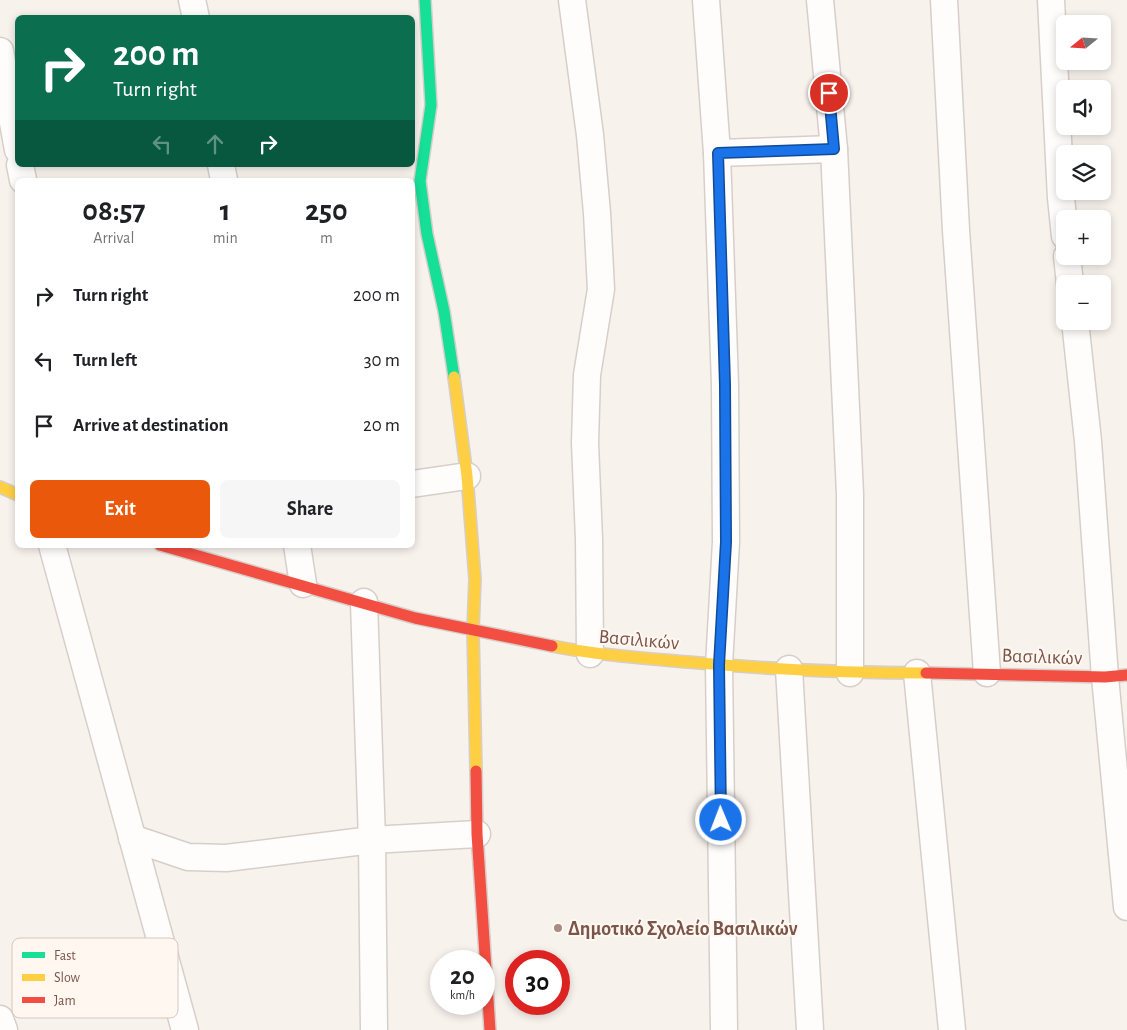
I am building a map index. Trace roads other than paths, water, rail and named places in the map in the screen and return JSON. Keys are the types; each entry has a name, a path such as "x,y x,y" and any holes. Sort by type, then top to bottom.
{"street":[{"path":"192,0 195,15"},
{"path":"426,0 421,45 431,105 416,181 420,236 444,311 457,393 467,476 475,579 472,630 477,834 490,1030"},
{"path":"572,0 596,194 601,289 587,375 585,443 589,540 590,654"},
{"path":"706,0 718,153 725,385 726,532 719,665 724,1030"},
{"path":"820,0 834,149 850,494 850,673"},
{"path":"944,0 956,230 987,673"},
{"path":"1051,0 1062,210"},
{"path":"0,51 15,134"},
{"path":"718,153 834,149"},
{"path":"1076,330 1116,676 1127,907"},
{"path":"415,484 467,476"},
{"path":"0,488 15,494"},
{"path":"53,548 160,938"},
{"name":"Βασιλικών","path":"171,548 303,584 415,618 590,654 719,665 850,673 917,672 1116,676"},
{"path":"297,548 303,584"},
{"path":"364,602 372,840 374,1030"},
{"path":"789,669 810,1030"},
{"path":"917,672 952,1030"},
{"path":"132,838 188,857 226,858 372,840 477,834"},
{"path":"178,1005 185,1030"},
{"path":"0,1019 4,1030"}],"place":[{"name":"Δημοτικό Σχολείο Βασιλικών","path":"558,928"}]}
